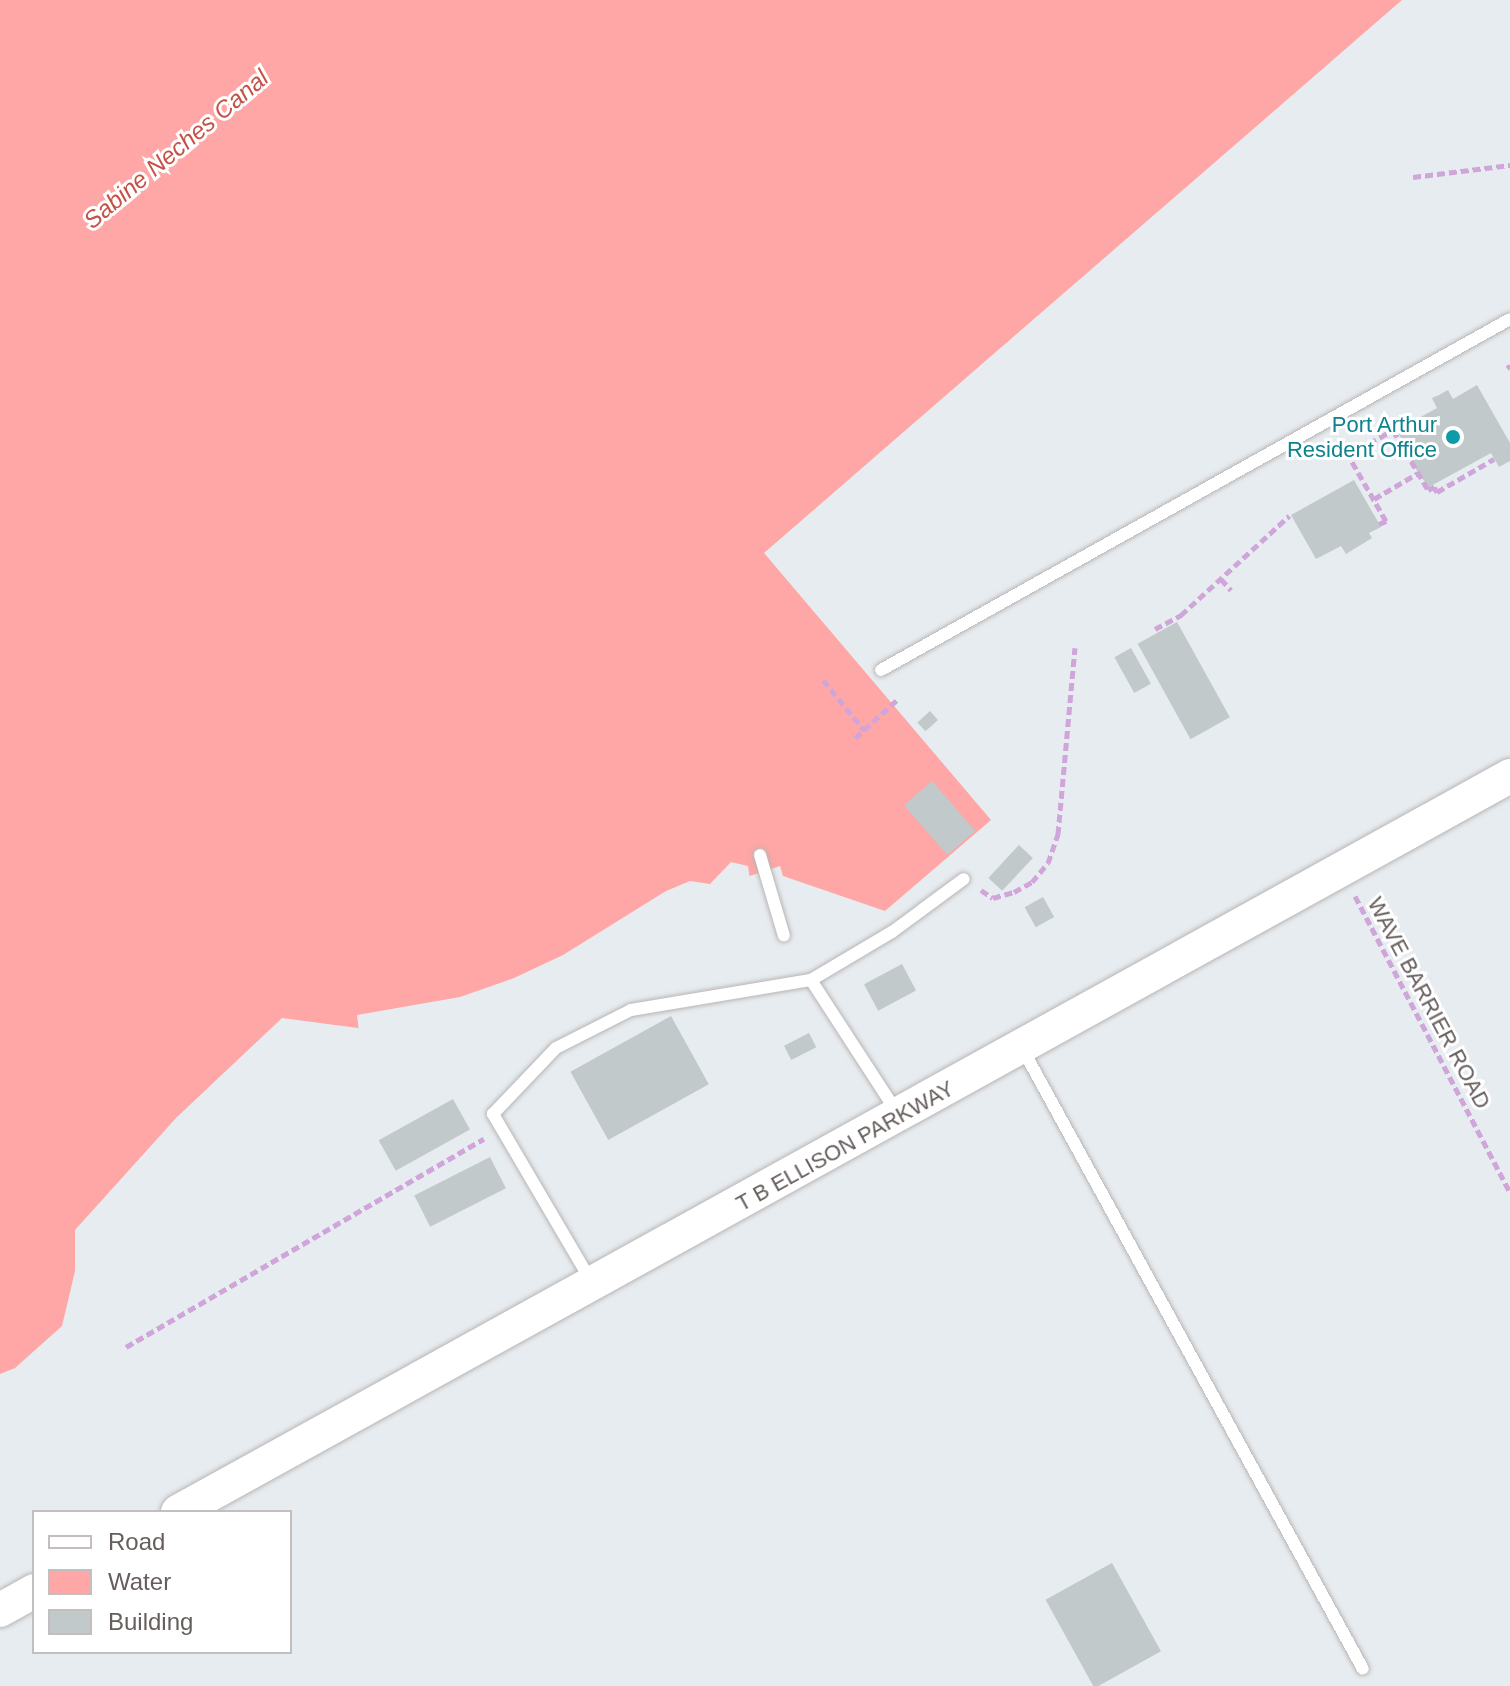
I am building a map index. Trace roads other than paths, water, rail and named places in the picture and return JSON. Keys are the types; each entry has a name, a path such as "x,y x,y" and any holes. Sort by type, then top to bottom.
{"street":[{"name":"T B ELLISON PARKWAY","path":"182,1510 1510,776"},
{"path":"0,1610 32,1592"}],"lane":[{"path":"881,670 1510,319"},
{"path":"760,855 784,936"},
{"path":"593,1284 493,1114 556,1048 631,1010 811,980 892,932 964,879"},
{"path":"811,980 899,1116"},
{"path":"1022,1048 1363,1669"}],"water":[{"name":"Sabine Neches Canal","path":"0,0 1402,0 764,553 991,820 885,911 783,876 780,866 713,888 519,990 358,1028 282,1018 176,1118 75,1230 75,1271 62,1326 15,1368 0,1374"}],"place":[{"name":"Port Arthur Resident Office","path":"1453,437"}]}
